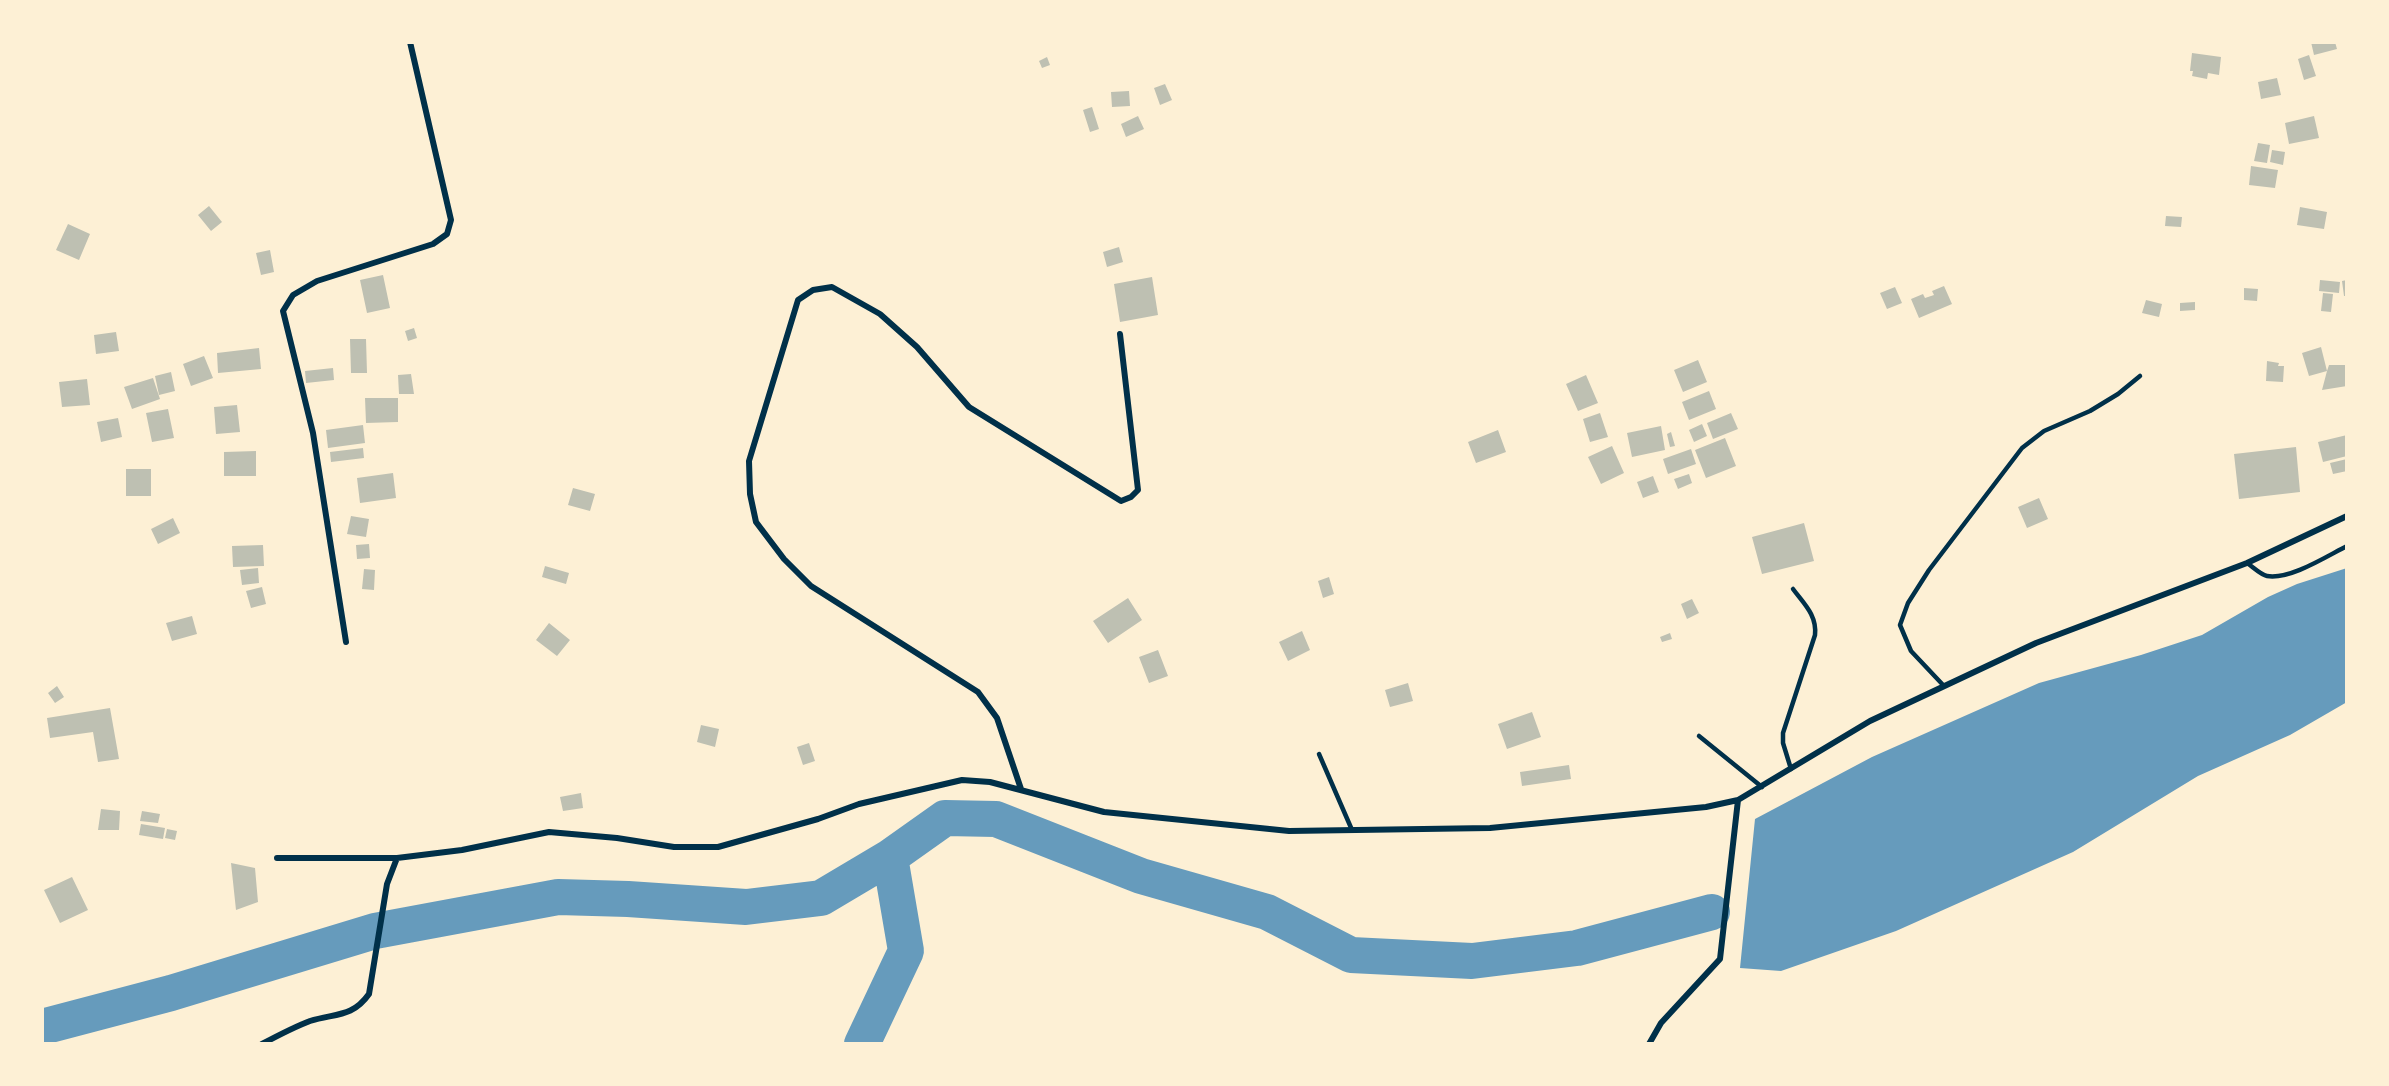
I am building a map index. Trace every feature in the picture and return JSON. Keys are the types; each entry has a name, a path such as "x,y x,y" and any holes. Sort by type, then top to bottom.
{"street":[{"path":"346,642 313,433 283,311 293,295 317,281 433,244 447,234 451,220 411,42"},
{"path":"1021,789 998,718 978,692 812,586 784,559 756,522 750,494 749,460 798,300 813,290 832,287 880,314 917,347 969,407 1121,501 1131,497 1138,490 1120,334"},
{"path":"277,858 397,858 462,850 549,832 617,838 674,847 718,847 818,819 859,804 962,780 990,782 1104,812 1289,831 1490,828 1706,807 1738,800 1870,721 2036,643 2172,594 2247,563 2347,516"},
{"path":"1649,1044 1661,1023 1720,959 1738,800"},
{"path":"262,1044 311,1021 335,1016 360,1006 369,994 387,885 397,858"}],"lane":[{"path":"1944,686 1911,651 1900,625 1908,603 1929,570 2022,448 2044,431 2090,411 2118,394 2140,376"},
{"path":"2247,563 2266,576 2284,574 2308,566 2347,546"},
{"path":"1791,769 1783,743 1783,733 1815,635 1816,625 1812,614 1793,589"},
{"path":"1699,736 1762,787"},
{"path":"1319,754 1352,830"}],"water":[{"path":"2347,568 2347,702 2290,735 2198,776 2073,852 1896,931 1781,971 1740,968 1755,819 1872,757 2039,683 2141,655 2202,635 2268,597 2297,584"}],"building":[{"path":"2311,42 2335,42 2337,49 2314,55"},
{"path":"2192,53 2221,57 2219,75 2208,73 2207,79 2192,76 2193,71 2190,71"},
{"path":"2309,55 2316,76 2304,80 2298,59"},
{"path":"1047,57 1050,65 1042,68 1039,61"},
{"path":"2277,78 2281,95 2261,99 2258,82"},
{"path":"1165,84 1172,100 1160,105 1154,88"},
{"path":"1129,91 1130,106 1112,107 1111,92"},
{"path":"1092,107 1099,129 1090,132 1083,110"},
{"path":"1138,116 1144,129 1126,137 1121,124"},
{"path":"2314,116 2319,138 2289,144 2285,123"},
{"path":"2258,143 2270,145 2267,163 2254,161"},
{"path":"2272,150 2285,152 2283,165 2270,162"},
{"path":"2251,166 2278,170 2275,188 2249,185"},
{"path":"209,206 222,222 211,231 198,215"},
{"path":"2300,207 2327,212 2324,229 2297,225"},
{"path":"2166,216 2182,217 2181,227 2165,226"},
{"path":"68,224 90,234 79,260 56,250"},
{"path":"1119,247 1123,262 1107,267 1103,252"},
{"path":"270,250 274,272 261,275 256,253"},
{"path":"383,275 390,308 367,313 360,280"},
{"path":"1152,277 1158,315 1120,322 1114,284"},
{"path":"2320,280 2340,282 2339,293 2319,291"},
{"path":"2347,280 2347,296 2344,296 2342,281"},
{"path":"1944,286 1952,304 1919,318 1911,299 1923,294 1925,298 1934,295 1932,291"},
{"path":"1895,287 1902,303 1887,309 1880,293"},
{"path":"2244,288 2258,289 2257,301 2244,300"},
{"path":"2323,293 2333,294 2331,312 2321,311"},
{"path":"2146,300 2162,304 2159,317 2142,313"},
{"path":"2195,302 2195,310 2180,311 2180,303"},
{"path":"414,328 417,338 408,341 405,331"},
{"path":"116,332 119,351 96,354 94,335"},
{"path":"350,339 366,339 367,373 351,373"},
{"path":"2321,347 2327,371 2309,376 2302,353"},
{"path":"259,348 261,369 218,373 217,353"},
{"path":"204,356 213,378 191,386 183,364"},
{"path":"1698,360 1707,382 1683,392 1674,370"},
{"path":"2267,361 2284,366 2283,382 2266,381"},
{"path":"2329,365 2347,365 2347,386 2322,390"},
{"path":"333,368 334,380 306,383 305,371"},
{"path":"171,372 175,391 159,395 155,376"},
{"path":"411,374 414,394 399,394 398,375"},
{"path":"1586,375 1598,403 1578,411 1566,384"},
{"path":"153,378 160,399 132,409 124,387"},
{"path":"87,379 90,405 62,407 59,382"},
{"path":"1709,391 1716,409 1689,420 1682,402"},
{"path":"365,398 398,398 398,422 366,423"},
{"path":"237,405 240,432 216,434 214,407"},
{"path":"168,409 174,438 152,442 146,413"},
{"path":"1600,413 1608,437 1590,442 1583,419"},
{"path":"1731,413 1738,429 1713,439 1707,423"},
{"path":"118,418 122,437 101,442 97,422"},
{"path":"1702,424 1707,436 1694,442 1689,430"},
{"path":"363,425 365,443 328,448 326,430"},
{"path":"1661,426 1665,450 1632,457 1627,433"},
{"path":"1498,430 1506,452 1476,463 1468,442"},
{"path":"1671,432 1675,446 1670,447 1667,434"},
{"path":"2347,435 2347,456 2323,462 2318,442"},
{"path":"1725,438 1736,466 1706,478 1695,450"},
{"path":"1612,446 1624,473 1601,484 1588,457"},
{"path":"2296,447 2300,492 2239,499 2234,454"},
{"path":"363,448 364,458 331,462 330,452"},
{"path":"1691,449 1696,464 1668,474 1663,459"},
{"path":"256,451 256,476 224,476 224,452"},
{"path":"2347,459 2347,471 2333,474 2330,463"},
{"path":"126,469 151,469 151,496 126,496"},
{"path":"393,473 396,498 360,503 357,478"},
{"path":"1689,474 1692,483 1678,489 1674,479"},
{"path":"1653,476 1659,492 1643,498 1637,482"},
{"path":"573,488 595,494 590,511 568,505"},
{"path":"2039,498 2048,519 2027,528 2018,507"},
{"path":"351,516 369,519 366,537 347,534"},
{"path":"173,518 180,533 158,544 151,529"},
{"path":"1804,523 1814,561 1762,574 1752,537"},
{"path":"369,544 370,558 357,559 356,545"},
{"path":"263,545 264,566 233,567 232,546"},
{"path":"545,566 569,573 566,584 542,577"},
{"path":"258,568 259,583 242,585 240,570"},
{"path":"364,569 375,570 374,590 362,589"},
{"path":"1329,577 1334,594 1323,598 1318,581"},
{"path":"262,587 266,604 251,608 246,591"},
{"path":"1128,598 1142,620 1108,643 1093,621"},
{"path":"1692,599 1699,613 1687,619 1681,604"},
{"path":"192,616 197,634 172,641 166,623"},
{"path":"549,623 570,640 557,656 536,640"},
{"path":"1302,631 1310,650 1288,661 1279,642"},
{"path":"1670,633 1672,639 1662,642 1660,637"},
{"path":"1158,650 1168,676 1149,683 1139,657"},
{"path":"1408,683 1413,701 1390,707 1385,690"},
{"path":"57,686 64,697 55,703 48,693"},
{"path":"110,708 119,759 98,762 93,732 50,738 47,718"},
{"path":"1532,712 1541,737 1507,749 1498,724"},
{"path":"701,725 719,729 715,747 697,742"},
{"path":"809,743 815,761 803,765 797,747"},
{"path":"1569,765 1571,779 1522,786 1520,772"},
{"path":"581,793 583,808 563,811 560,797"},
{"path":"101,809 120,811 119,830 98,830"},
{"path":"142,811 160,814 158,823 140,821"},
{"path":"141,824 165,828 163,839 139,835"},
{"path":"167,829 177,831 175,840 165,838"},
{"path":"231,863 255,868 258,902 236,910"},
{"path":"72,877 88,910 60,923 44,890"}],"waterway":[{"path":"42,1027 171,993 375,931 558,897 746,907 821,898 890,857 945,818 996,819 1141,876 1267,912 1351,955 1472,961 1577,948 1712,912"},
{"path":"862,1044 906,951 890,857"}]}
